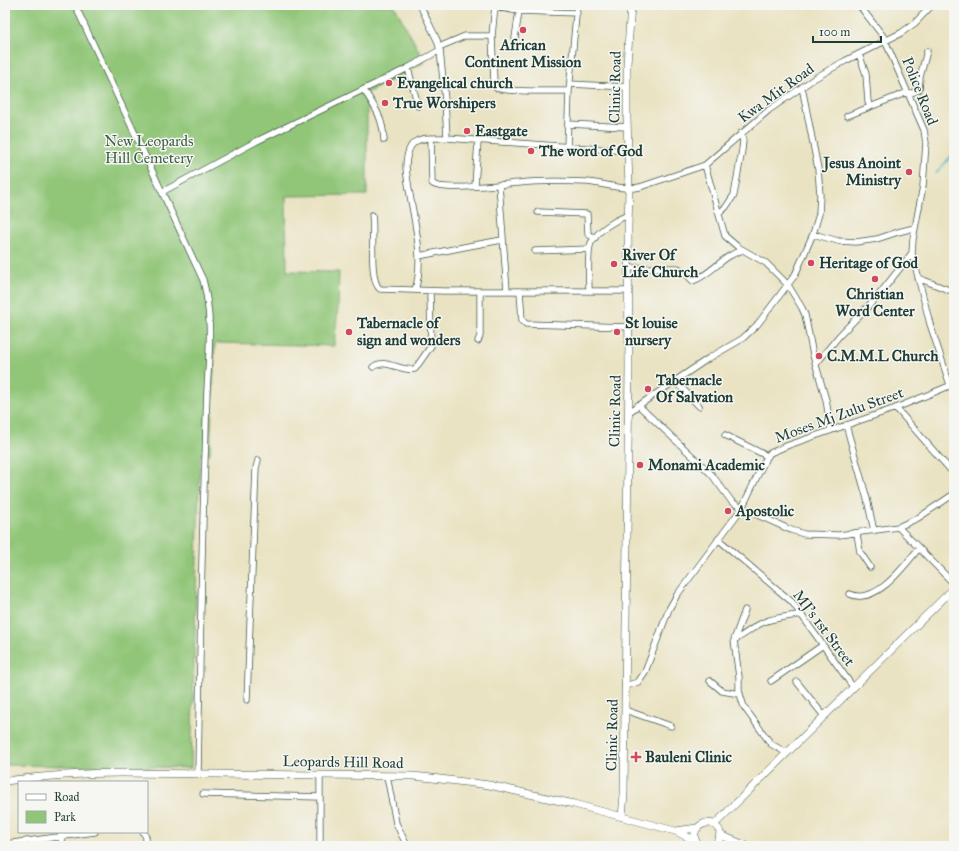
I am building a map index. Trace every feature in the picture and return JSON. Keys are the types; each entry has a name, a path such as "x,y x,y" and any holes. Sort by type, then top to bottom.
{"street":[{"path":"76,5 202,280 207,294 210,315 210,342 204,482 198,774"},
{"path":"420,5 440,48 446,100 447,138"},
{"path":"567,146 569,91 577,5"},
{"name":"Clinic Road","path":"622,817 624,794 629,327 627,64 630,5"},
{"name":"Police Road","path":"859,5 886,41 922,123 926,143 922,193 914,228 912,253 930,324 952,385"},
{"name":"Kwa Mit Road","path":"629,189 705,165 769,110 815,78 908,28 932,5"},
{"path":"569,91 515,90 496,88 494,82 492,36 495,6 520,11 577,13"},
{"path":"515,38 520,11"},
{"path":"162,192 257,141 408,68 440,48 465,36 492,36"},
{"path":"847,116 870,106 919,90 920,77 927,51"},
{"path":"859,54 866,74 868,102 870,106"},
{"path":"408,68 418,106"},
{"path":"570,84 627,87"},
{"path":"628,412 751,332 788,285 800,264 813,234 819,214 820,195 820,178 802,87"},
{"path":"364,90 381,121 384,140"},
{"path":"568,124 627,127"},
{"path":"719,213 726,207 734,195 742,150 743,141 741,133"},
{"path":"431,138 433,185 446,187 499,186 535,181 587,182 629,189"},
{"path":"415,290 419,274 419,256 407,179 406,158 413,144 419,139 447,138 628,150"},
{"path":"475,186 478,141"},
{"path":"705,165 725,236 743,250 766,263 788,285 805,315 826,400 831,430"},
{"path":"499,186 507,291"},
{"path":"538,212 587,214 588,234 595,238"},
{"path":"372,215 374,223 372,245 374,274 376,286 383,290 628,291"},
{"path":"589,291 589,249 591,243 612,222 628,215"},
{"path":"813,234 838,241 856,242 877,239 914,228"},
{"path":"419,256 502,240"},
{"path":"535,251 589,249"},
{"path":"628,268 678,268 693,281 718,265 730,254 743,250"},
{"path":"816,364 838,336 878,296 912,253"},
{"path":"918,278 954,292"},
{"path":"373,367 379,364 398,366 412,370 415,369 430,346 430,291"},
{"path":"478,341 480,336 480,291"},
{"path":"520,291 522,320 526,324 629,327"},
{"path":"675,381 699,406"},
{"name":"Moses Mj Zulu Street","path":"625,686 638,682 645,672 669,609 677,595 742,508 767,456 775,450 896,408 952,385"},
{"path":"638,405 712,475 732,502 791,530 804,534 857,534 898,528 918,518 954,494"},
{"path":"896,408 954,474"},
{"path":"846,425 867,498 874,531"},
{"path":"725,435 767,456"},
{"path":"247,700 256,476 258,460"},
{"path":"898,528 954,584"},
{"path":"857,534 860,552 870,567"},
{"name":"MJ’s 1st Street","path":"718,539 792,602 853,687"},
{"path":"850,594 860,597 870,594 891,581 919,548"},
{"path":"727,846 716,845 720,835 718,829 714,825 954,588"},
{"path":"745,610 734,640 740,694 744,706 771,744 787,753"},
{"path":"734,640 763,622 802,614"},
{"path":"771,681 823,645"},
{"path":"710,680 722,691 740,694"},
{"path":"796,682 824,716"},
{"path":"625,710 671,726"},
{"name":"Leopards Hill Road","path":"5,781 41,776 85,773 422,777 489,785 574,804 675,831 698,843"},
{"path":"320,776 320,846"},
{"path":"387,776 396,823 407,846"},
{"path":"204,794 320,797"},
{"name":"Leopards Hill Road","path":"675,831 697,828 701,824 706,823 714,825"},
{"path":"697,828 695,833 698,843"},
{"path":"5,845 86,833"},
{"path":"143,833 146,837 146,846"},
{"path":"720,835 747,846"},
{"path":"60,836 64,846"}],"green space":[{"name":"New Leopards Hill Cemetery","path":"5,5 394,5 425,62 367,93 367,195 286,196 287,271 339,272 338,308 334,346 215,343 210,454 200,455 191,768 5,765"}],"waterway":[{"path":"936,173 954,153"}],"place":[{"name":"African Continent Mission","path":"523,30"},
{"name":"Evangelical church","path":"389,83"},
{"name":"True Worshipers","path":"385,103"},
{"name":"Eastgate","path":"467,131"},
{"name":"The word of God","path":"531,151"},
{"name":"Jesus Anoint Ministry","path":"909,172"},
{"name":"Heritage of God","path":"811,263"},
{"name":"River Of Life Church","path":"614,264"},
{"name":"Christian Word Center","path":"875,279"},
{"name":"Tabernacle of sign and wonders","path":"349,332"},
{"name":"St louise nursery","path":"617,332"},
{"name":"C.M.M.L Church","path":"819,356"},
{"name":"Tabernacle Of Salvation","path":"648,389"},
{"name":"Monami Academic","path":"640,465"},
{"name":"Apostolic","path":"728,511"},
{"name":"Bauleni Clinic","path":"636,757"}]}
